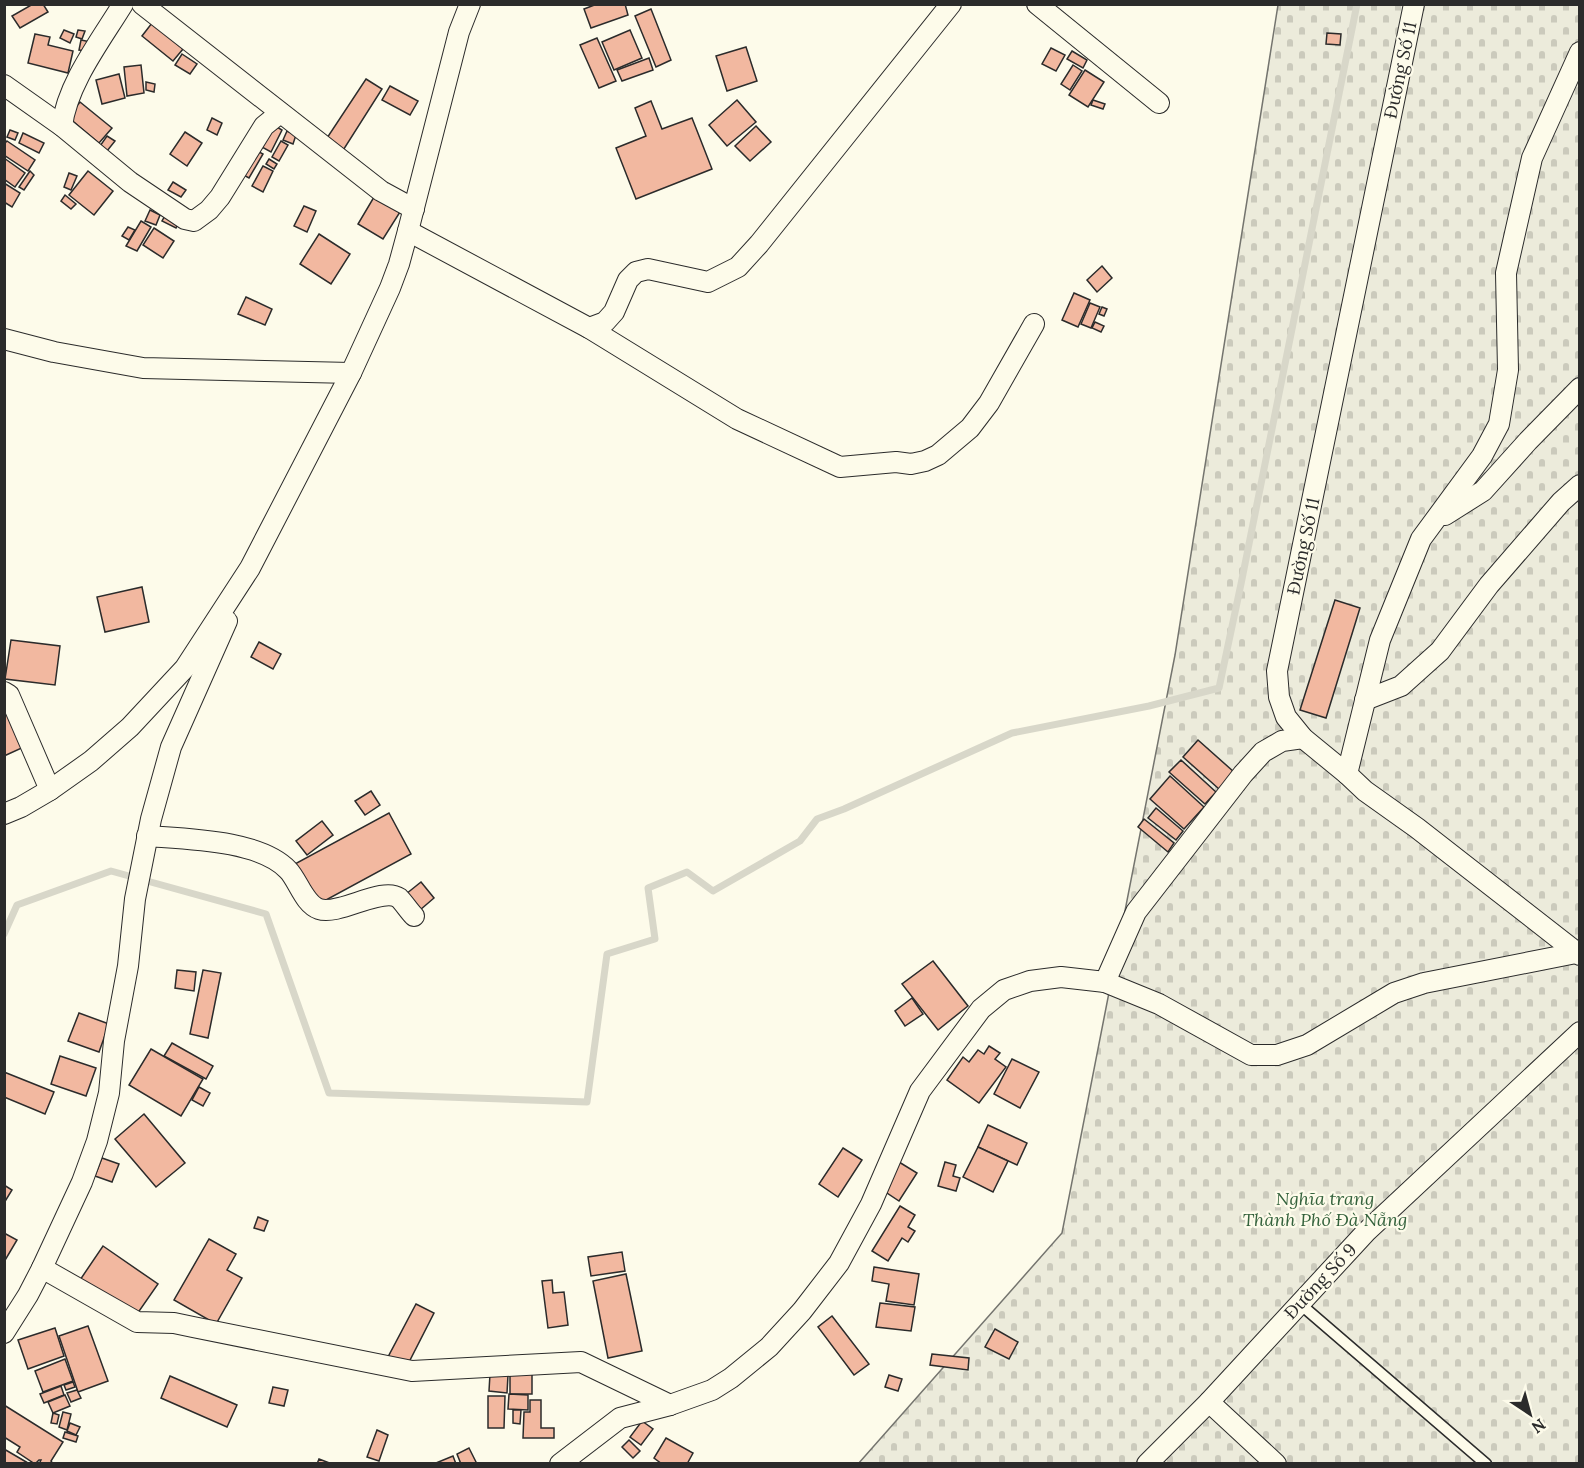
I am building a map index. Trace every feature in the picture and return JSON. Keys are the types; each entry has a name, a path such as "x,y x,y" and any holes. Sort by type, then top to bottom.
{"street":[{"path":"62,126 64,111 72,92 94,50 123,4"},
{"path":"142,4 381,191 414,209"},
{"path":"4,1333 42,1268 82,1182 100,1131 109,1093 114,1041 128,966 135,899 145,843 171,747 250,568 351,373 390,288 414,209 459,32 470,4"},
{"path":"589,328 605,322 614,312 628,280 636,272 648,269 708,282 738,267 951,4"},
{"path":"1037,4 1159,103"},
{"name":"Đường Số 11","path":"1413,4 1277,671 1279,697 1286,717 1303,738 1365,791 1417,828 1578,954"},
{"path":"1347,774 1380,640 1421,539 1482,456 1499,424 1508,370 1506,273 1532,158 1580,51"},
{"path":"4,85 62,126 130,182 185,219 194,220 215,204 264,126 280,113"},
{"path":"408,231 589,328 737,418 840,467 896,462 910,464 938,455 970,428 989,403 1034,324"},
{"path":"4,339 54,352 143,368 351,373"},
{"path":"1434,522 1483,491 1580,388"},
{"path":"1365,700 1401,686 1440,651 1489,585 1561,502 1580,485"},
{"path":"4,814 50,790 91,761 130,727 185,668 250,568"},
{"path":"4,692 9,695 50,790"},
{"path":"1106,982 1136,912 1243,774 1263,753 1282,741 1303,738"},
{"path":"145,843 219,842 264,854 289,871 306,899 318,909 331,910 390,895 398,897 414,916"},
{"path":"560,1464 620,1418 669,1405 712,1390 731,1378 769,1347 839,1263 871,1204 920,1091 981,1009 1004,990 1030,981 1061,977 1106,982 1159,1004 1251,1055 1277,1055 1307,1045 1395,993 1424,984 1578,954"},
{"name":"Đường Số 9","path":"1147,1464 1209,1402 1366,1232 1580,1032"},
{"path":"42,1268 137,1322 174,1323 412,1371 581,1362 669,1405"},
{"path":"1209,1402 1276,1464"}],"lane":[{"path":"1299,1303 1486,1464"}],"green space":[{"name":"Nghĩa trang Thành Phố Đà Nẵng","path":"1278,5 1579,5 1579,1463 858,1464 1062,1233 1175,655"}],"building":[{"path":"33,4 43,4 48,12 20,28 12,16"},
{"path":"597,4 625,4 628,15 591,28 584,9"},
{"path":"651,9 671,60 656,67 635,16"},
{"path":"152,23 183,49 173,61 142,36"},
{"path":"64,30 74,34 70,43 60,38"},
{"path":"78,30 85,31 82,39 76,37"},
{"path":"630,30 642,58 614,70 602,42"},
{"path":"1327,33 1341,34 1340,45 1326,44"},
{"path":"35,34 50,37 48,45 73,51 68,73 28,63"},
{"path":"597,38 616,81 599,88 580,45"},
{"path":"81,40 91,42 89,51 79,50"},
{"path":"746,47 757,81 727,91 716,56"},
{"path":"1051,48 1065,55 1056,71 1042,64"},
{"path":"1072,51 1087,60 1083,68 1067,59"},
{"path":"182,54 197,64 190,74 175,65"},
{"path":"649,58 653,70 622,81 617,70"},
{"path":"141,65 144,93 127,96 124,67"},
{"path":"1073,65 1082,71 1070,90 1061,84"},
{"path":"1085,70 1104,82 1088,107 1069,95"},
{"path":"119,74 125,98 102,104 96,80"},
{"path":"366,79 382,89 342,152 325,141"},
{"path":"146,82 155,84 154,92 146,90"},
{"path":"390,86 418,101 410,115 382,100"},
{"path":"737,100 756,122 727,146 709,125"},
{"path":"1093,100 1105,104 1103,109 1091,105"},
{"path":"651,101 662,129 692,118 712,169 636,199 616,148 646,136 635,108"},
{"path":"80,102 112,128 99,143 68,117"},
{"path":"212,118 222,123 217,135 207,130"},
{"path":"272,124 282,130 271,152 260,146"},
{"path":"756,126 771,142 750,161 735,146"},
{"path":"10,130 18,133 15,140 7,137"},
{"path":"287,131 296,135 293,144 283,140"},
{"path":"185,132 202,143 187,166 170,154"},
{"path":"23,133 44,143 39,153 19,143"},
{"path":"107,136 115,141 107,151 100,146"},
{"path":"7,141 35,160 28,171 4,155 4,144"},
{"path":"281,141 288,145 279,161 272,157"},
{"path":"252,148 263,154 249,178 238,172"},
{"path":"4,158 25,173 15,187 4,179"},
{"path":"269,159 277,164 274,169 266,164"},
{"path":"263,166 273,171 263,192 252,186"},
{"path":"30,171 34,175 24,190 19,187"},
{"path":"88,171 113,191 94,215 69,195"},
{"path":"69,173 77,176 71,190 64,187"},
{"path":"173,182 186,190 181,197 168,190"},
{"path":"4,183 20,193 12,207 4,202"},
{"path":"65,195 76,204 71,209 61,201"},
{"path":"374,197 400,212 383,239 358,224"},
{"path":"304,206 316,211 307,232 294,226"},
{"path":"150,210 160,215 156,225 145,221"},
{"path":"166,214 179,221 176,228 162,221"},
{"path":"141,221 151,227 137,251 126,246"},
{"path":"128,227 135,230 129,240 122,236"},
{"path":"154,228 174,241 163,258 143,245"},
{"path":"319,234 350,254 331,284 300,264"},
{"path":"1102,266 1112,278 1097,292 1087,280"},
{"path":"1074,293 1090,300 1078,327 1062,320"},
{"path":"246,297 272,309 265,325 238,314"},
{"path":"1090,303 1100,307 1091,328 1081,324"},
{"path":"1102,307 1107,309 1104,316 1099,314"},
{"path":"1095,322 1104,326 1101,332 1092,328"},
{"path":"142,587 149,622 105,632 97,597"},
{"path":"1335,600 1360,608 1326,718 1300,710"},
{"path":"11,640 60,646 55,685 5,679"},
{"path":"259,642 281,654 273,669 251,657"},
{"path":"4,707 24,747 4,756"},
{"path":"1198,740 1234,772 1219,789 1183,757"},
{"path":"1181,760 1216,792 1205,804 1169,772"},
{"path":"1170,776 1204,807 1184,829 1150,799"},
{"path":"371,791 380,805 365,815 355,801"},
{"path":"1156,808 1183,831 1176,840 1148,818"},
{"path":"389,813 411,854 315,906 293,865"},
{"path":"1144,819 1174,843 1168,852 1138,827"},
{"path":"322,821 333,835 307,855 296,841"},
{"path":"421,882 434,898 420,910 406,894"},
{"path":"933,961 968,1006 938,1030 902,984"},
{"path":"177,970 196,972 194,991 175,988"},
{"path":"203,970 221,973 208,1038 190,1034"},
{"path":"912,998 923,1014 905,1026 895,1011"},
{"path":"79,1013 109,1024 99,1052 68,1041"},
{"path":"172,1043 213,1066 206,1079 164,1056"},
{"path":"989,1046 1000,1053 995,1059 1006,1067 979,1103 947,1080 963,1057 969,1062 978,1050 984,1054"},
{"path":"151,1049 203,1079 181,1116 129,1085"},
{"path":"60,1056 96,1068 86,1096 51,1084"},
{"path":"1012,1059 1039,1072 1020,1108 994,1094"},
{"path":"4,1072 54,1092 45,1114 4,1097"},
{"path":"199,1087 210,1093 203,1106 192,1100"},
{"path":"144,1114 185,1163 156,1187 115,1139"},
{"path":"988,1125 1027,1143 1017,1165 978,1147"},
{"path":"978,1147 1008,1161 993,1192 963,1177"},
{"path":"843,1148 862,1160 838,1197 819,1184"},
{"path":"102,1158 119,1164 112,1182 95,1176"},
{"path":"899,1162 917,1173 899,1201 881,1189"},
{"path":"945,1162 956,1165 953,1176 960,1178 956,1191 938,1186"},
{"path":"4,1185 12,1190 4,1203"},
{"path":"900,1206 915,1215 908,1227 915,1231 908,1242 902,1238 888,1261 872,1251"},
{"path":"258,1217 268,1221 264,1231 254,1228"},
{"path":"4,1233 17,1240 4,1262"},
{"path":"209,1239 236,1254 227,1270 242,1278 216,1324 174,1300"},
{"path":"103,1246 158,1284 135,1317 80,1280"},
{"path":"622,1252 625,1271 591,1276 588,1257"},
{"path":"874,1267 919,1274 914,1305 886,1301 889,1284 872,1281"},
{"path":"626,1274 642,1351 608,1358 593,1281"},
{"path":"552,1280 553,1293 564,1292 568,1325 548,1328 542,1281"},
{"path":"880,1303 915,1307 911,1331 876,1327"},
{"path":"416,1304 434,1313 407,1366 388,1357"},
{"path":"832,1316 869,1364 854,1375 818,1327"},
{"path":"88,1326 108,1381 78,1392 59,1336"},
{"path":"55,1328 64,1356 28,1369 18,1340"},
{"path":"995,1329 1018,1342 1009,1359 985,1347"},
{"path":"932,1354 969,1358 968,1370 930,1365"},
{"path":"65,1359 73,1381 43,1392 35,1371"},
{"path":"510,1373 532,1373 532,1394 510,1394"},
{"path":"490,1374 508,1375 507,1393 489,1391"},
{"path":"889,1375 902,1379 898,1391 885,1387"},
{"path":"170,1376 237,1405 227,1427 161,1398"},
{"path":"73,1382 75,1387 66,1390 64,1385"},
{"path":"61,1386 64,1395 44,1403 40,1394"},
{"path":"273,1387 288,1390 284,1406 269,1403"},
{"path":"77,1390 81,1398 71,1402 67,1393"},
{"path":"509,1394 528,1395 528,1410 508,1409"},
{"path":"65,1395 70,1406 53,1413 48,1402"},
{"path":"488,1396 505,1396 504,1428 488,1428"},
{"path":"530,1400 541,1400 541,1428 554,1428 554,1438 523,1438 524,1412 530,1412"},
{"path":"4,1405 63,1442 51,1461 53,1464 39,1464 41,1460 39,1460 35,1464 17,1452 20,1447 4,1437"},
{"path":"513,1410 521,1410 520,1424 513,1423"},
{"path":"63,1412 71,1414 67,1430 59,1427"},
{"path":"53,1413 59,1415 57,1424 51,1423"},
{"path":"642,1421 653,1429 641,1445 630,1437"},
{"path":"70,1423 80,1427 76,1435 67,1431"},
{"path":"377,1430 388,1435 379,1461 367,1457"},
{"path":"65,1432 78,1436 76,1442 63,1438"},
{"path":"666,1438 693,1453 687,1464 662,1464 654,1458"},
{"path":"629,1440 640,1451 633,1458 622,1447"},
{"path":"469,1448 477,1464 461,1464 457,1454"},
{"path":"4,1449 28,1463 4,1464"},
{"path":"453,1456 456,1464 436,1463"},
{"path":"319,1459 332,1464 317,1464"}],"waterway":[{"path":"4,934 17,905 111,871 266,914 329,1093 587,1102 607,954 655,939 648,888 687,872 713,891 800,841 817,819 1012,733 1149,706 1219,688 1357,4"}]}
